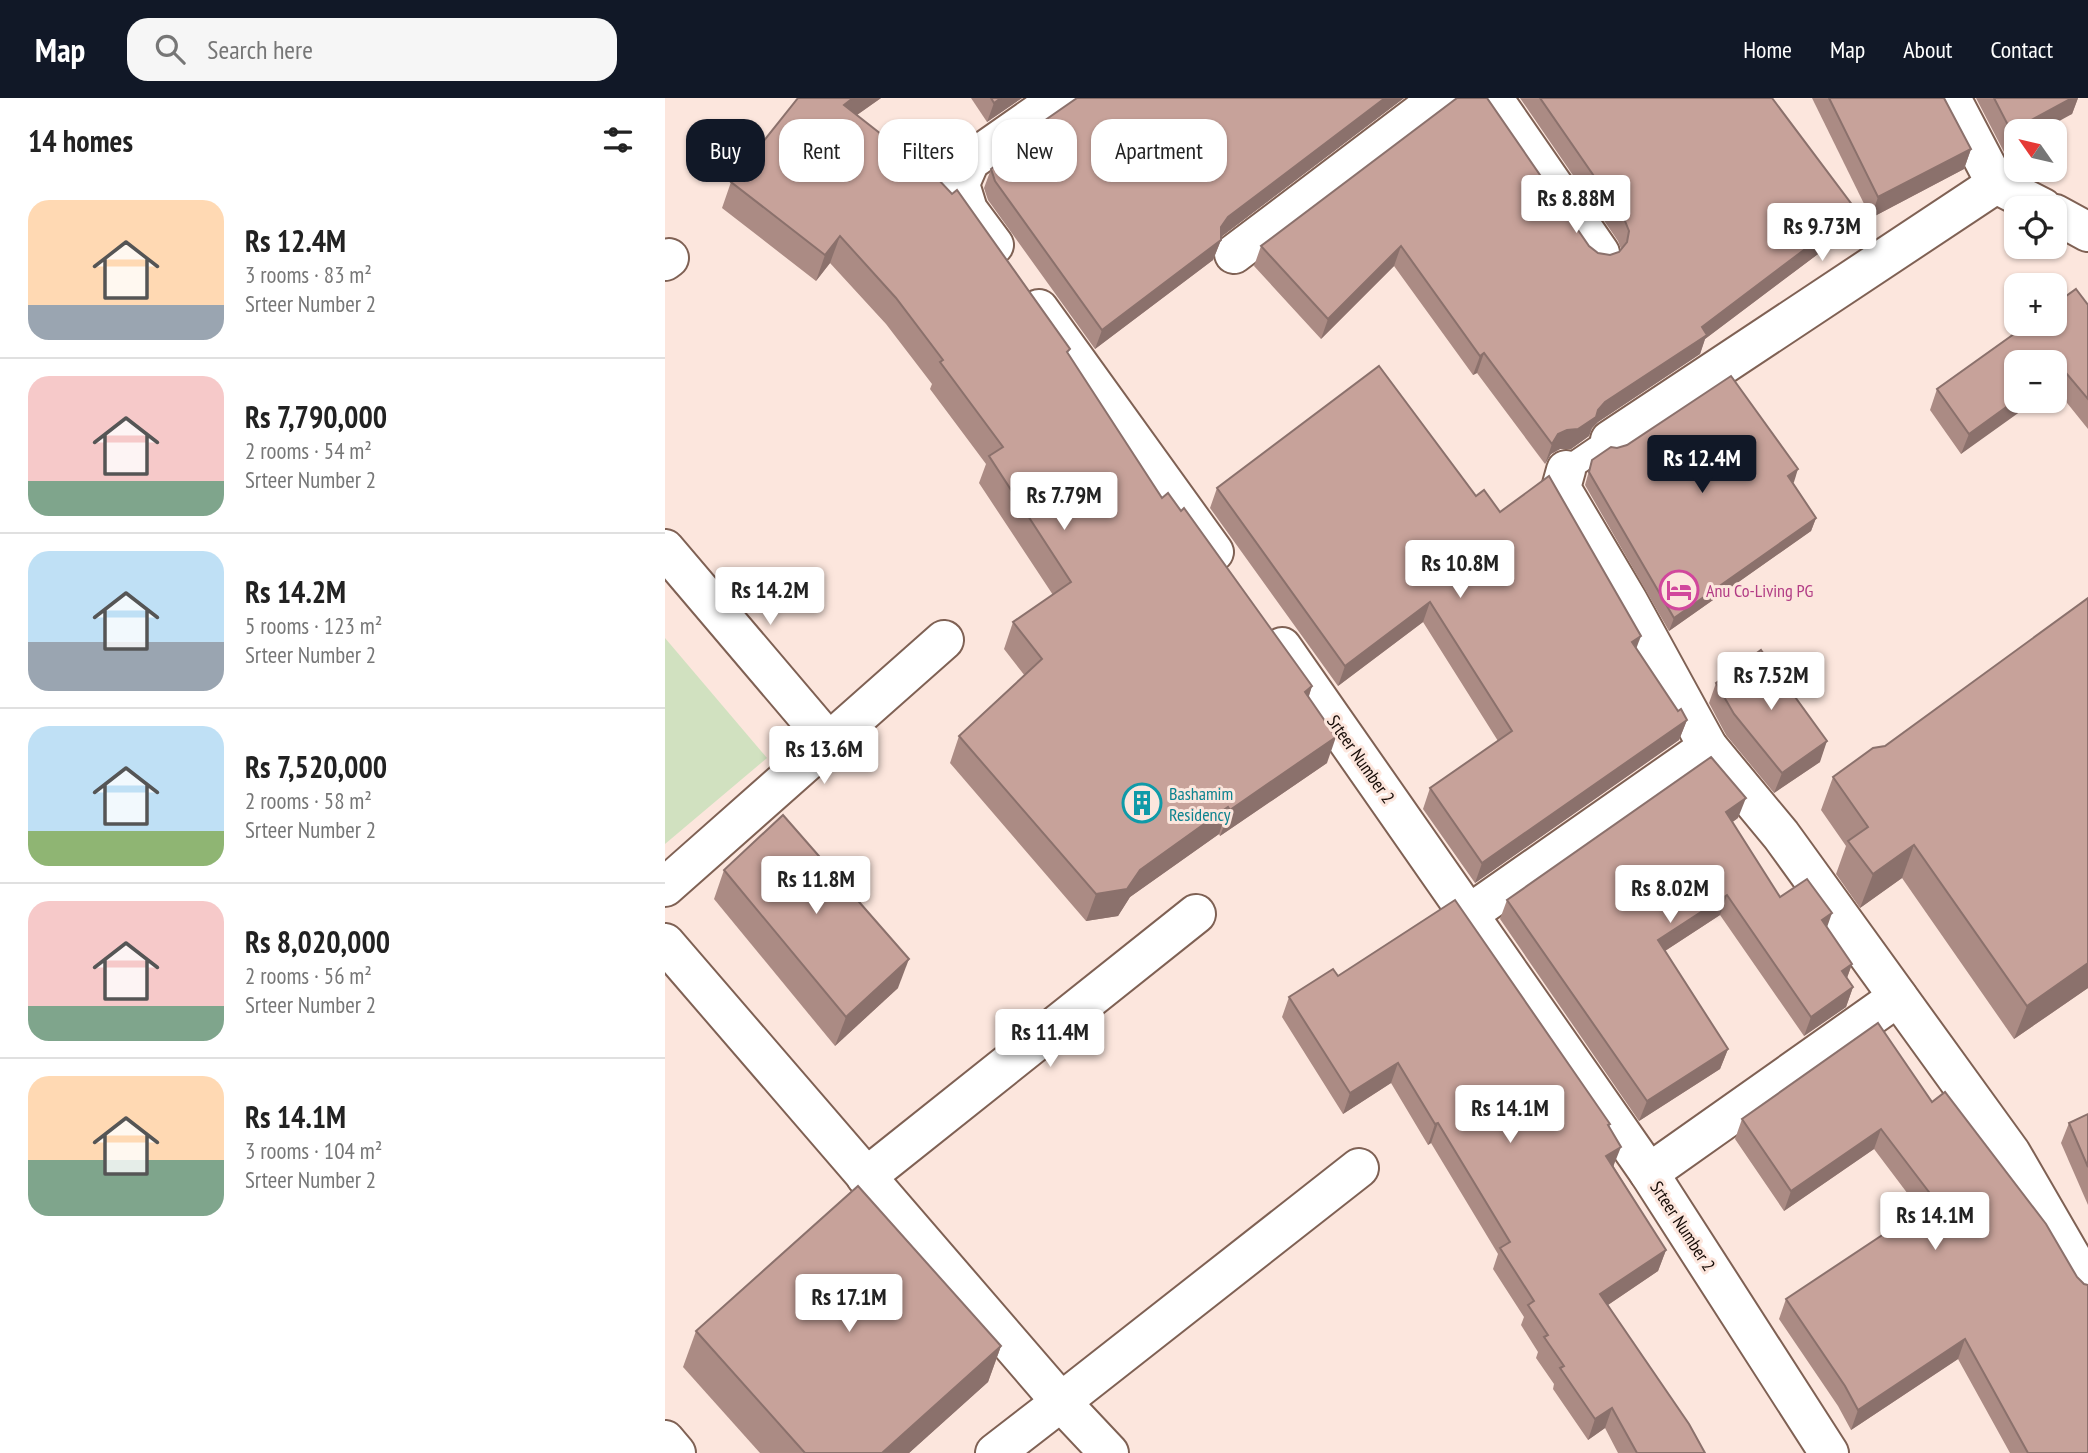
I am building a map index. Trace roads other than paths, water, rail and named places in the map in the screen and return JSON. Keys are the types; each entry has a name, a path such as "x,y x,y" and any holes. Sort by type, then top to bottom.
{"street":[{"path":"1060,98 970,161 960,184 968,210 1234,579"},
{"path":"1234,254 1440,98"},
{"path":"1493,98 1600,253"},
{"path":"1951,98 1996,184 2020,196"},
{"path":"1610,440 1996,184"},
{"path":"2067,221 2088,232"},
{"path":"1566,470 1561,488 1628,601 1708,747 1780,835 2011,1153 2088,1286"},
{"path":"665,549 829,742"},
{"name":"Srteer Number 2","path":"1266,624 1649,1173 1829,1453"},
{"path":"665,887 944,640"},
{"path":"1469,914 1708,747"},
{"path":"866,1177 1196,914"},
{"path":"665,943 1061,1402 1109,1453"},
{"path":"1649,1173 1898,997"},
{"path":"995,1453 1359,1168"},
{"path":"665,1440 676,1453"}],"lane":[{"path":"1566,470 1610,440"}],"place":[{"name":"Anu Co-Living PG","path":"1679,590"},
{"name":"Bashamim Residency","path":"1142,803"}]}
